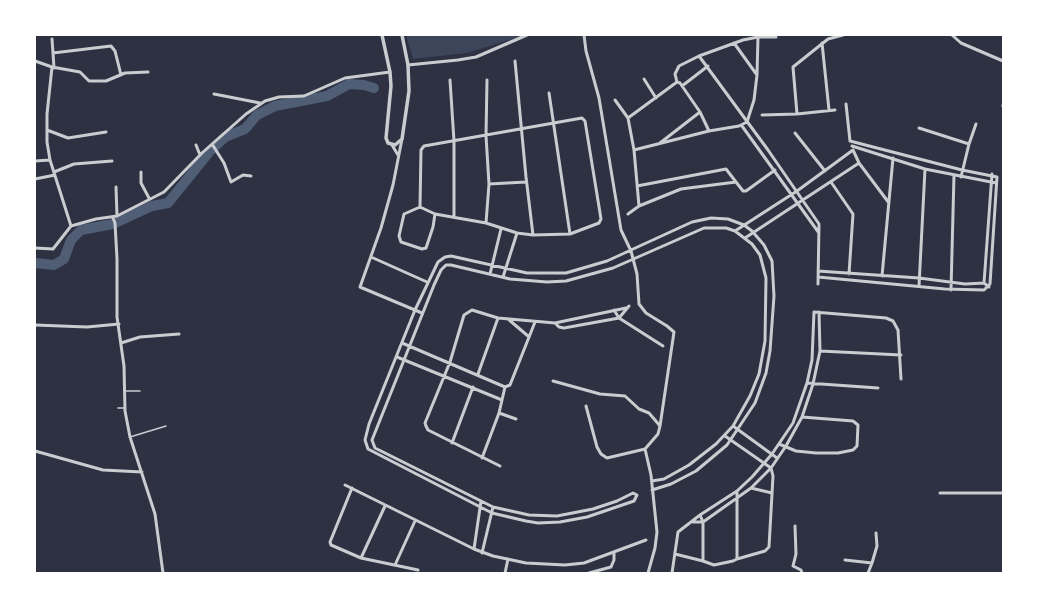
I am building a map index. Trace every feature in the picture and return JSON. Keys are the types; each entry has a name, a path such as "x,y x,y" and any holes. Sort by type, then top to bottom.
{"street":[{"path":"382,35 390,72 391,86 386,137 387,142 392,145 399,156"},
{"path":"402,35 408,65 409,92 402,139 385,214 360,288 422,313"},
{"path":"408,65 458,60 476,56 503,47 527,35"},
{"path":"584,35 586,51 599,98 621,230 633,259 638,284 638,302 641,308 674,332 660,426 658,434 645,449 610,459 605,457 601,454 594,439 586,406"},
{"path":"797,114 792,68 829,37 843,35"},
{"path":"952,35 961,43 1003,61"},
{"path":"634,150 659,145 709,131 742,126 747,122 754,100 757,75 758,37"},
{"path":"709,131 700,112 682,86 677,82 676,74 679,66 699,56 734,43 758,37 776,37"},
{"path":"52,39 53,67 47,130 50,160 71,226"},
{"path":"734,43 757,75"},
{"path":"822,43 829,110"},
{"path":"53,53 112,47 115,52 121,75"},
{"path":"699,56 708,66 819,224 818,284"},
{"path":"35,61 53,67 80,72 89,81 106,81 121,75 148,72"},
{"path":"515,61 526,182 533,235"},
{"path":"682,86 708,66"},
{"path":"35,248 55,248 71,226 96,219 113,218 166,190 200,155 214,147 260,103 279,97 308,95 345,78 390,72"},
{"path":"644,79 656,98"},
{"path":"450,80 454,141 454,216"},
{"path":"486,223 489,184 486,136 487,80"},
{"path":"628,118 677,82"},
{"path":"549,93 570,234"},
{"path":"214,94 260,103"},
{"path":"615,100 628,118 634,150 639,206"},
{"path":"846,104 852,148 859,163 889,203"},
{"path":"762,115 797,114 835,110"},
{"path":"659,145 700,112"},
{"path":"420,207 421,150 423,147 582,118 585,121 602,219 599,223 570,234 533,235 517,233 486,223 454,216 435,214 420,207 404,214 398,236 402,243 422,249 426,248 434,227 435,214"},
{"path":"961,176 976,124"},
{"path":"742,126 793,194 819,233"},
{"path":"919,128 969,144"},
{"path":"47,130 68,138 106,132"},
{"path":"794,133 825,171"},
{"path":"392,145 397,145 402,139"},
{"path":"850,141 962,170 992,174 997,177 991,279 989,287"},
{"path":"196,145 200,155"},
{"path":"214,147 225,164 231,182 243,175 251,176"},
{"path":"735,232 793,194 825,171 852,148"},
{"path":"852,148 893,158 925,169 996,183"},
{"path":"882,276 893,158"},
{"path":"35,161 50,160"},
{"path":"35,179 55,174 74,164 112,161"},
{"path":"745,238 752,232 799,204 859,163"},
{"path":"637,186 726,169 745,192 775,170"},
{"path":"919,286 925,169"},
{"path":"141,172 141,183 149,198"},
{"path":"984,283 990,182 992,174"},
{"path":"951,290 954,175"},
{"path":"680,179 681,189"},
{"path":"489,184 526,182"},
{"path":"628,214 639,206 681,189 736,182"},
{"path":"831,182 853,214 849,274"},
{"path":"116,187 117,216"},
{"path":"113,218 115,224 117,259 116,300 124,366 125,408 130,437 155,514 161,548 163,573"},
{"path":"652,481 657,481 689,465 725,436 733,426 750,396 759,374 765,341 766,278 760,255 745,238 735,232 712,227 696,230 633,259 592,275 566,281 529,282 451,265 445,266 434,284 422,313 372,437 373,444 375,448 493,507 529,515 557,516 593,509 617,501 633,493 637,495 634,501 612,510 560,522 538,523 503,517 492,513 371,452 366,446 365,440 369,424 415,310 427,282 438,262 445,257 451,256 492,264 526,273 566,272 587,268 700,220 718,218 744,225 752,232 764,245 772,261 774,277 772,335 763,383 755,403 739,430 713,458 696,471 652,490"},
{"path":"490,274 501,228"},
{"path":"503,277 517,233"},
{"path":"371,257 427,282"},
{"path":"818,271 919,278 952,283 984,283 989,287"},
{"path":"818,277 951,290 979,290 989,287"},
{"path":"500,466 428,430 425,423 445,376 464,315 467,312 476,311 498,318 555,323 627,307 619,318 564,328 559,327 555,323"},
{"path":"614,310 619,318 663,346"},
{"path":"672,573 678,532 700,515 737,491 764,464 793,423 807,383 812,360 813,315 815,312 886,318 893,321 898,330 902,379"},
{"path":"692,522 703,522 737,500 771,468 785,447 802,417 813,384 820,351 819,312"},
{"path":"590,316 592,323"},
{"path":"478,374 498,318"},
{"path":"508,319 528,336"},
{"path":"505,387 510,385 528,336 535,322"},
{"path":"35,325 87,327 119,324"},
{"path":"121,343 140,337 179,334"},
{"path":"402,343 450,362 505,387"},
{"path":"820,351 901,355"},
{"path":"396,357 502,400"},
{"path":"552,381 600,394 625,396 639,409 649,413 660,426"},
{"path":"807,383 878,388"},
{"path":"452,443 473,387"},
{"path":"482,458 499,413 505,387"},
{"path":"499,413 516,419"},
{"path":"779,444 796,450 838,452 853,450 857,446 858,425 853,421 802,417"},
{"path":"733,426 777,458"},
{"path":"675,554 712,564 722,564 765,551 769,546 773,476 771,468 725,436"},
{"path":"645,449 652,481 657,532 655,548 648,573"},
{"path":"35,451 103,470 142,472"},
{"path":"657,481 659,488"},
{"path":"345,485 474,549 508,559 544,565 576,564 646,540"},
{"path":"352,488 330,544 333,547 361,558 418,570"},
{"path":"751,488 772,493"},
{"path":"736,559 737,491"},
{"path":"940,493 1003,492"},
{"path":"474,549 481,501"},
{"path":"361,558 385,506"},
{"path":"482,552 493,507"},
{"path":"700,515 703,522 703,561"},
{"path":"395,565 416,520"},
{"path":"795,526 796,554 793,567 800,570 802,573"},
{"path":"868,573 876,546 876,533"},
{"path":"589,573 611,567 614,560 614,552"},
{"path":"505,573 508,559"},
{"path":"845,560 872,563"}],"lane":[{"path":"125,391 140,391"},
{"path":"118,408 125,408"},
{"path":"130,437 166,426"}],"shaded area":[{"path":"406,35 525,35 467,53 413,59"}],"waterway":[{"path":"35,263 54,265 64,259 71,240 81,230 113,224 152,206 168,203 210,151 225,137 245,129 257,115 275,106 327,96 349,84 364,85 374,88"}]}
